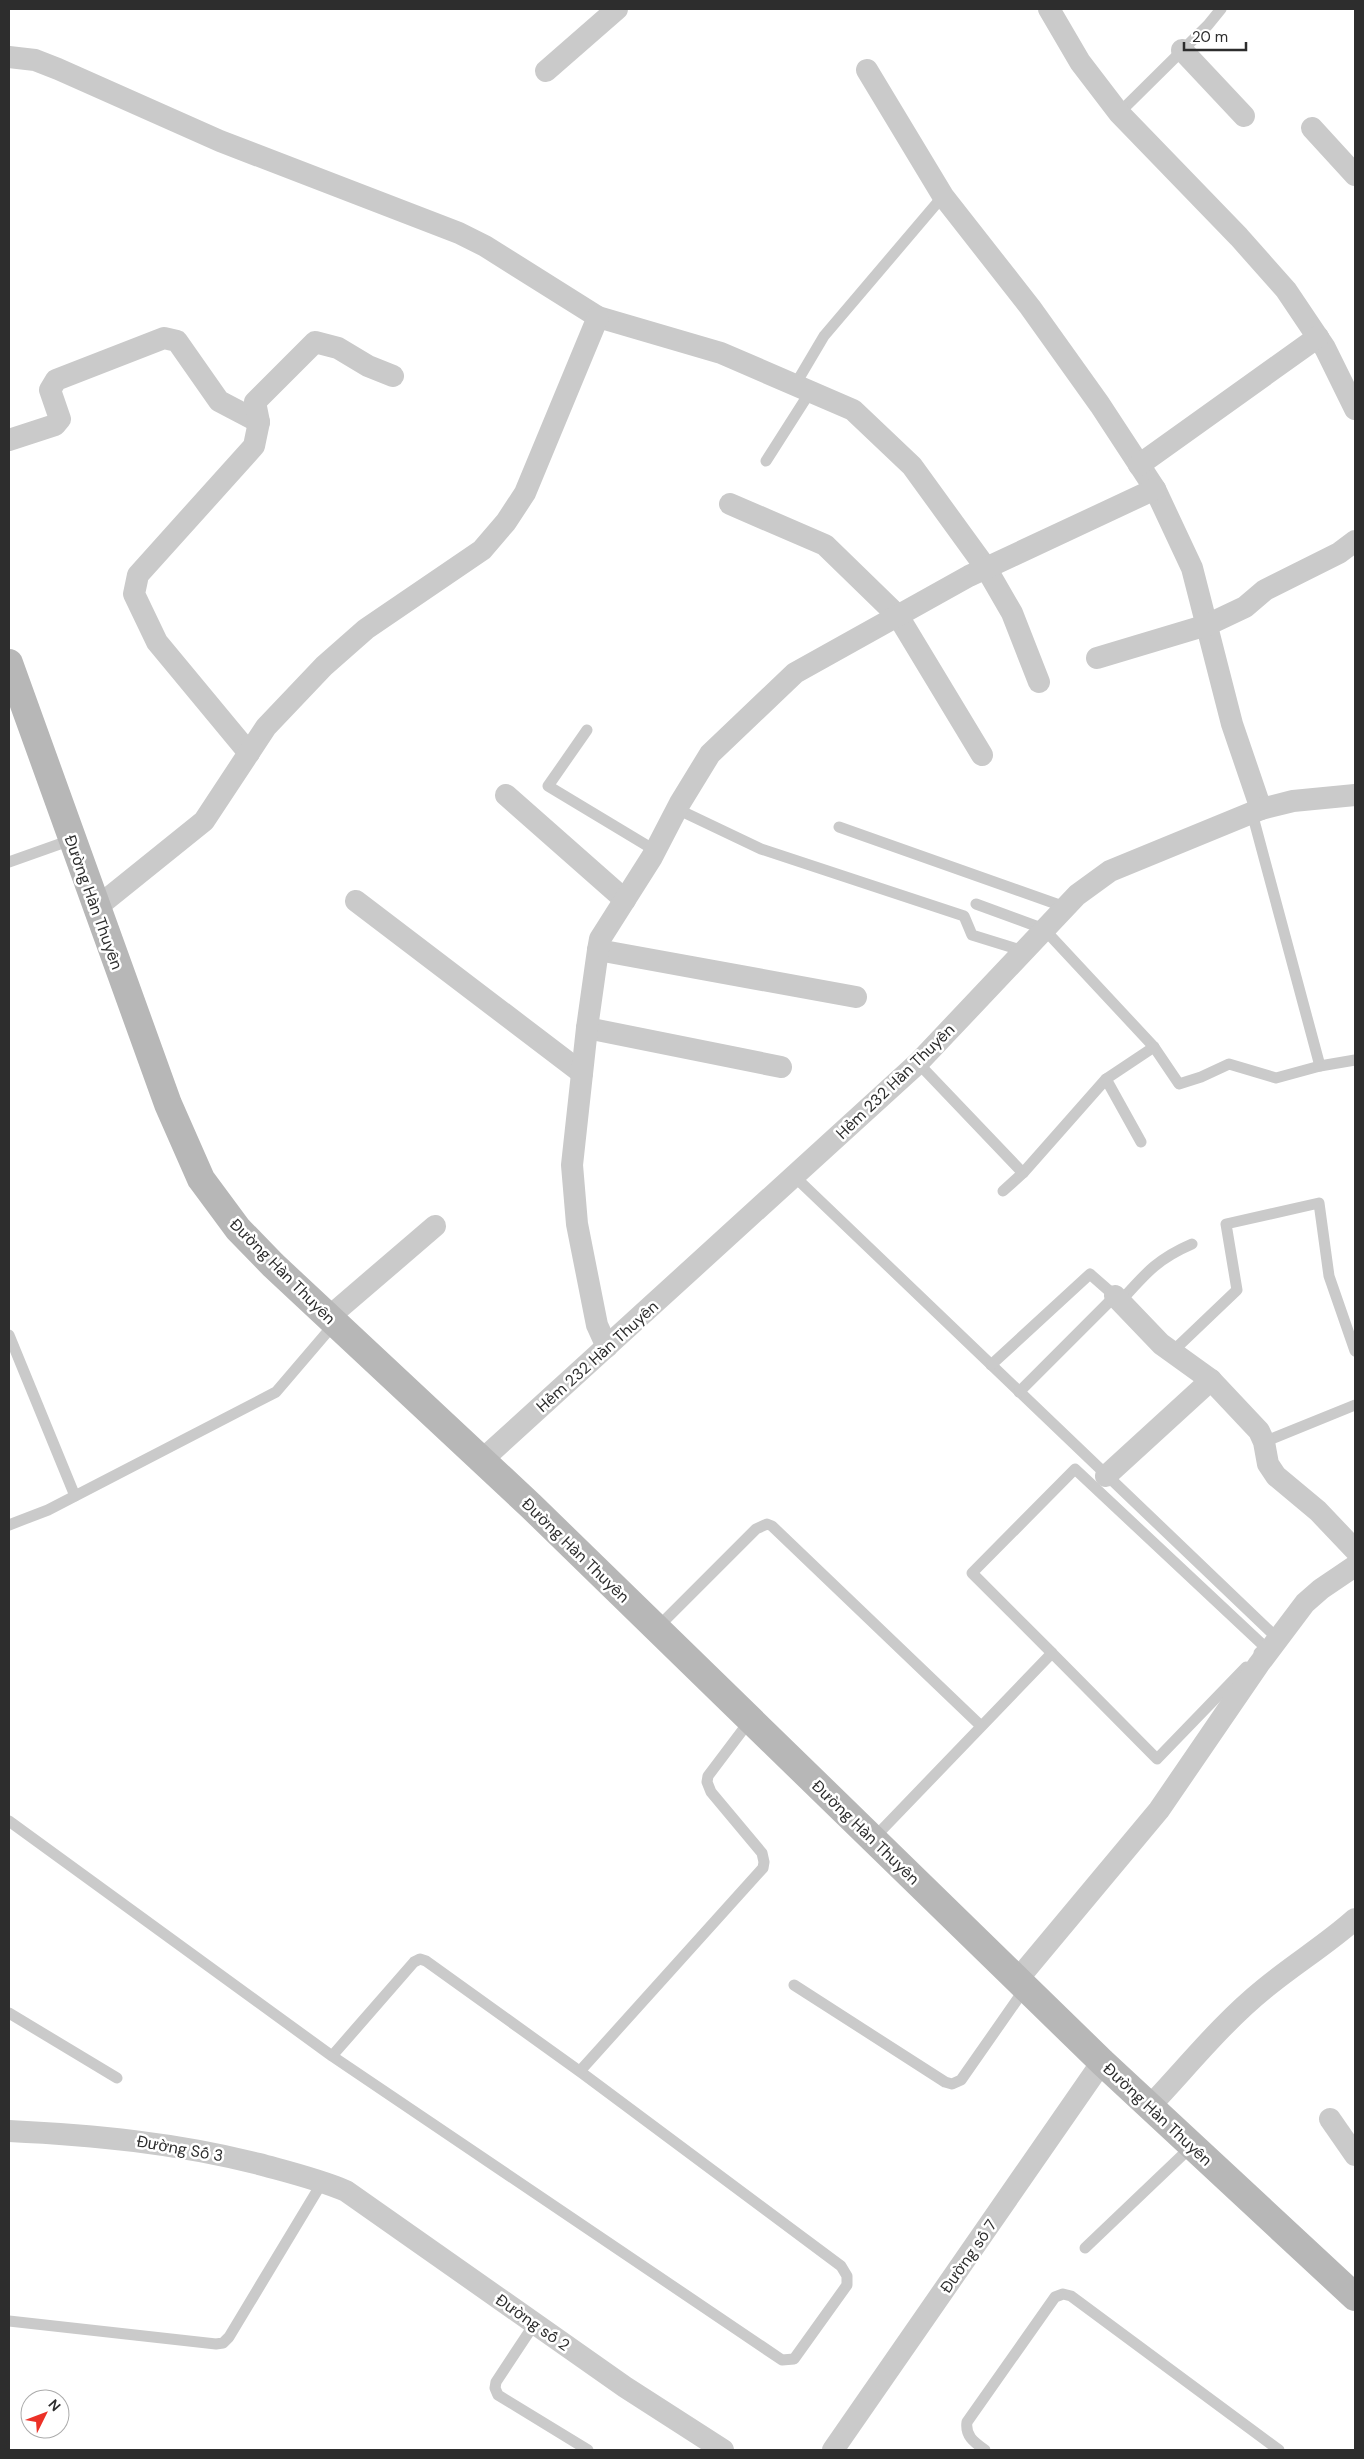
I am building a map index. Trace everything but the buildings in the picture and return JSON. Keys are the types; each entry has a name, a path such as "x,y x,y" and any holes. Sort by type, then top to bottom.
{"street":[{"path":"546,71 616,9"},
{"path":"1049,9 1080,62 1119,113 1280,283 1318,337 1355,409"},
{"path":"1182,50 1244,116"},
{"path":"9,56 35,60 58,69 220,141 459,234 485,246 598,317 721,353 853,410 912,466 986,568 1012,613 1039,682"},
{"path":"867,70 943,196 1030,307 1100,405 1155,489 1192,568 1256,811"},
{"path":"1312,128 1355,176"},
{"path":"96,908 204,821 266,727 324,666 366,630 482,550 506,522 525,493 598,317"},
{"path":"1139,464 1318,337"},
{"path":"9,440 55,425 60,419 50,390 56,380 164,338 177,341 219,401 259,422"},
{"path":"249,753 157,642 134,594 138,575 254,446 259,422 255,402 315,342 338,348 368,366 393,376"},
{"path":"607,1346 597,1325 577,1224 572,1165 586,1028 598,950 600,939 656,850 677,809 710,754 794,674 986,568 1155,489"},
{"path":"730,504 825,545 898,616 982,755"},
{"path":"1097,658 1207,625 1245,607 1265,590 1339,553 1355,541"},
{"name":"Đường Hàn Thuyên","path":"9,662 71,840 168,1104 201,1179 238,1229 657,1628 1102,2062 1355,2297"},
{"path":"506,795 625,900"},
{"name":"Hẻm 232 Hàn Thuyên","path":"482,1460 918,1063 1077,895 1110,871 1256,811 1293,801 1355,795"},
{"path":"356,901 582,1073"},
{"path":"598,950 856,997"},
{"path":"586,1028 781,1067"},
{"path":"332,1320 435,1226"},
{"path":"1118,1299 1172,1352 1211,1380 1259,1431 1264,1442 1268,1464 1276,1476 1318,1511 1355,1550"},
{"path":"1106,1476 1211,1380"},
{"path":"1022,1983 1159,1810 1278,1639 1305,1604 1321,1589 1355,1566"},
{"path":"1150,2106 1218,2033 1263,1990 1304,1958 1327,1944 1355,1920"},
{"name":"Đường số 7","path":"833,2450 1102,2062"},
{"path":"1330,2119 1355,2155"},
{"name":"Đường Số 3","path":"9,2131 110,2137 164,2143 209,2151 323,2181 346,2191"},
{"name":"Đường số 2","path":"346,2191 625,2387 723,2450"}],"lane":[{"path":"1119,113 1221,9"},
{"path":"766,461 803,389 824,336 943,196"},
{"path":"588,730 548,786 656,850"},
{"path":"677,809 761,849 964,916 972,935 1024,951"},
{"path":"1256,811 1320,1066"},
{"path":"839,827 1065,907"},
{"path":"9,862 71,840"},
{"path":"976,904 1044,929 1154,1047 1179,1084 1201,1077 1229,1064 1276,1078 1320,1066 1355,1060"},
{"path":"1003,1191 1023,1172 1106,1078 1154,1047"},
{"path":"918,1063 1023,1172"},
{"path":"1106,1078 1141,1142"},
{"path":"794,1176 1278,1639"},
{"path":"1172,1352 1237,1290 1226,1224 1319,1203 1329,1276 1355,1351"},
{"path":"1019,1392 1150,1267 1170,1253 1192,1244"},
{"path":"991,1365 1090,1274 1118,1299"},
{"path":"9,1525 48,1510 276,1392 332,1320"},
{"path":"9,1335 75,1496"},
{"path":"1264,1442 1355,1405"},
{"path":"1075,1469 1265,1647 1157,1760 1052,1654 972,1574 1075,1469"},
{"path":"657,1628 756,1529 768,1524 981,1726"},
{"path":"873,1839 1052,1654"},
{"path":"580,2071 763,1868 762,1853 711,1792 707,1782 708,1776 751,1720"},
{"path":"9,1821 332,2056 782,2360 794,2359 847,2285 847,2276 841,2266 580,2071 426,1960 414,1962 332,2056"},
{"path":"794,1985 945,2082 952,2084 961,2080 1022,1983"},
{"path":"9,2013 117,2078"},
{"path":"1085,2248 1192,2146"},
{"path":"9,2321 216,2344 223,2343 229,2337 323,2181"},
{"path":"985,2450 972,2441 967,2433 967,2422 1055,2297 1063,2294 1071,2296 1279,2450"},
{"path":"535,2323 496,2382 495,2388 498,2395 588,2450"}]}
